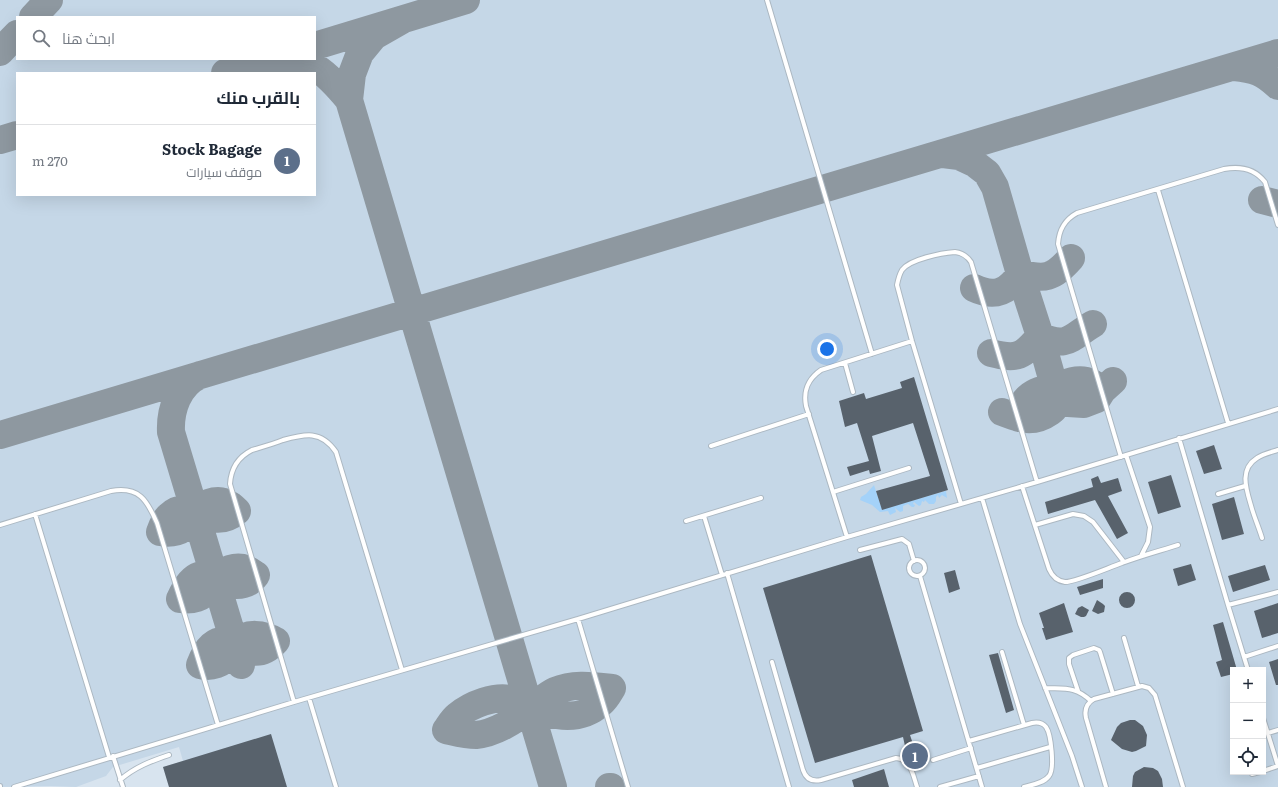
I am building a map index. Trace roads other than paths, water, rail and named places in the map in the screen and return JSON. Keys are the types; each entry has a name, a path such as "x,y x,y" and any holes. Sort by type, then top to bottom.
{"lane":[{"path":"767,0 872,354"},
{"path":"1121,456 1058,244 1061,229 1065,222 1077,213 1224,169 1240,168 1247,169 1261,177 1265,182 1278,225"},
{"path":"1158,190 1228,423"},
{"path":"961,504 897,286 898,278 902,270 915,261 949,252 955,252 962,253 967,256 971,262 1037,482"},
{"path":"847,537 809,414 805,399 805,392 811,379 821,370 912,341"},
{"path":"845,362 853,392"},
{"path":"14,787 294,702 578,619 847,537 1037,482 1278,409"},
{"path":"711,446 809,414"},
{"path":"294,702 230,484 232,470 235,463 246,453 301,435 321,438 336,452 402,670"},
{"path":"1179,438 1247,667"},
{"path":"1262,538 1245,486 1245,477 1247,470 1254,460 1264,454 1278,450"},
{"path":"1126,455 1150,527 1148,542 1141,557"},
{"path":"833,492 909,468"},
{"path":"1022,486 1049,569 1060,581 1071,581 1178,545"},
{"path":"1218,494 1245,486"},
{"path":"0,525 111,491 118,490 141,496 151,508 157,523 218,725"},
{"path":"686,521 761,498"},
{"path":"982,498 1013,603 1030,652 1070,751 1082,787"},
{"path":"35,514 111,757 123,787"},
{"path":"1035,525 1073,514 1084,516 1093,522 1124,562"},
{"path":"704,516 722,575"},
{"path":"860,550 902,539 909,544 914,561"},
{"path":"920,560 924,565 924,572 920,576 913,575 909,570 910,564 914,561 920,560"},
{"path":"727,573 789,787"},
{"path":"920,576 982,787"},
{"path":"1228,605 1278,592"},
{"path":"578,619 628,787"},
{"path":"1124,638 1138,686"},
{"path":"1244,657 1278,646"},
{"path":"1078,691 1069,664 1069,658 1073,655 1094,648 1100,652 1113,694"},
{"path":"1002,652 1024,725"},
{"path":"772,662 803,770 808,778 812,780 821,780 892,758 900,758 910,766 917,787"},
{"path":"1106,787 1085,714 1086,707 1091,701 1142,686 1149,688 1155,695 1183,787"},
{"path":"1045,688 1065,688 1078,691 1091,701"},
{"path":"309,698 336,787"},
{"path":"969,741 1036,722 1044,726 1047,729 1053,766 1050,776 1041,782 1024,787"},
{"path":"1266,727 1278,766 1266,770"},
{"path":"1268,733 1278,730"},
{"path":"977,768 1050,747"},
{"path":"933,760 971,748"},
{"path":"120,780 142,764 169,756"},
{"path":"940,787 979,776"}],"place":[{"name":"Stock Bagage","path":"915,756"}]}
